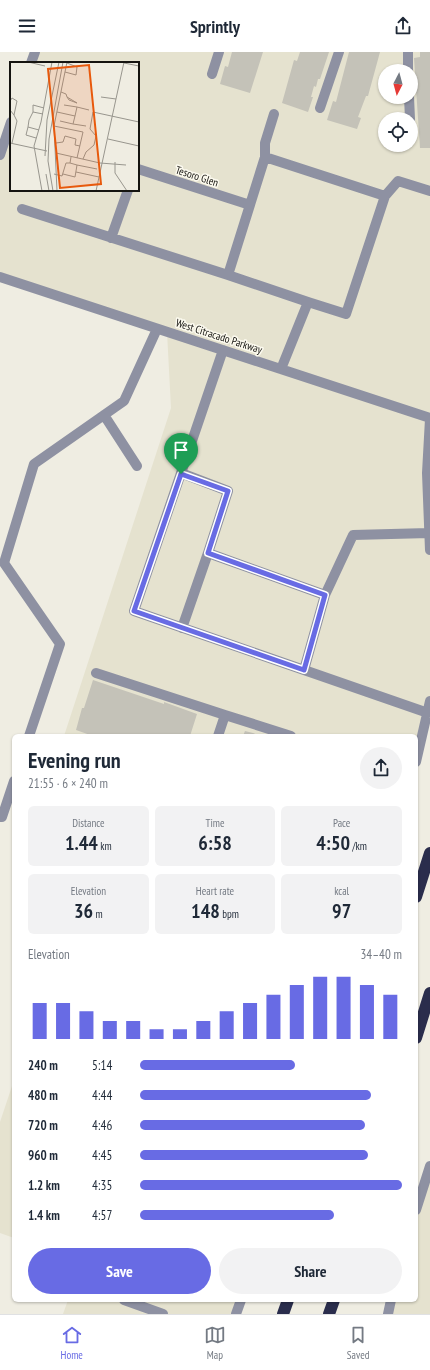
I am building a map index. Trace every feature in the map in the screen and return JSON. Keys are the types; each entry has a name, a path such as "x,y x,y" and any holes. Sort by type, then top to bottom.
{"highway":[{"path":"418,891 430,853"},
{"path":"418,1032 430,993"},
{"path":"283,1314 288,1302"},
{"path":"286,1314 289,1302"},
{"path":"329,1314 333,1302"}],"street":[{"path":"31,62 35,52"},
{"path":"212,74 219,52"},
{"path":"320,108 339,52"},
{"path":"408,52 408,64"},
{"path":"228,275 265,157 265,143 274,114"},
{"path":"0,155 10,127"},
{"path":"265,157 385,196"},
{"name":"Tesoro Glen","path":"139,169 250,205"},
{"path":"22,209 346,314 385,196 398,181 430,191"},
{"path":"111,238 128,191"},
{"name":"West Citracado Parkway","path":"0,277 430,418"},
{"path":"281,369 308,302"},
{"path":"30,734 60,644 2,563 34,464 124,401 157,329"},
{"path":"223,350 134,611 428,713"},
{"path":"104,415 137,466"},
{"path":"430,418 427,474 430,550"},
{"path":"181,474 228,491 182,628"},
{"path":"304,670 325,595 353,535 429,533"},
{"path":"208,553 325,595"},
{"path":"96,673 285,734"},
{"path":"418,754 430,701"},
{"path":"219,734 225,715"},
{"path":"0,816 2,817 12,787"},
{"path":"418,1204 430,1166"},
{"path":"130,1302 163,1314"},
{"path":"236,1314 240,1302"},
{"path":"388,1314 391,1302"}],"shaded area":[{"path":"35,52 430,52 430,701 418,753 418,734 65,734 171,408 167,332 0,277 0,155 10,125 10,191 139,191 139,62 31,62"},
{"path":"12,1086 12,1237 0,1233 0,1122"},
{"path":"430,1166 430,1314 388,1314 391,1302 418,1302 418,1204"},
{"path":"67,1302 240,1302 236,1314 63,1314"}],"building":[{"path":"232,52 263,52 250,93 220,84 225,66 228,67"},
{"path":"300,52 329,52 320,79 318,79 316,87 314,86 311,97 313,97 308,112 282,103 294,60 297,61"},
{"path":"349,52 380,52 368,96 366,96 358,117 361,118 357,129 327,120 333,101 336,102"},
{"path":"420,52 430,52 430,148 420,148 417,104 418,64 414,64 414,58 420,57"},
{"path":"93,680 197,714 191,734 87,734 76,730 82,708 84,708"},
{"path":"245,731 256,734 244,734"}],"route":[{"path":"181,474 228,491 208,553 325,595 304,670 134,611 181,474"}]}
